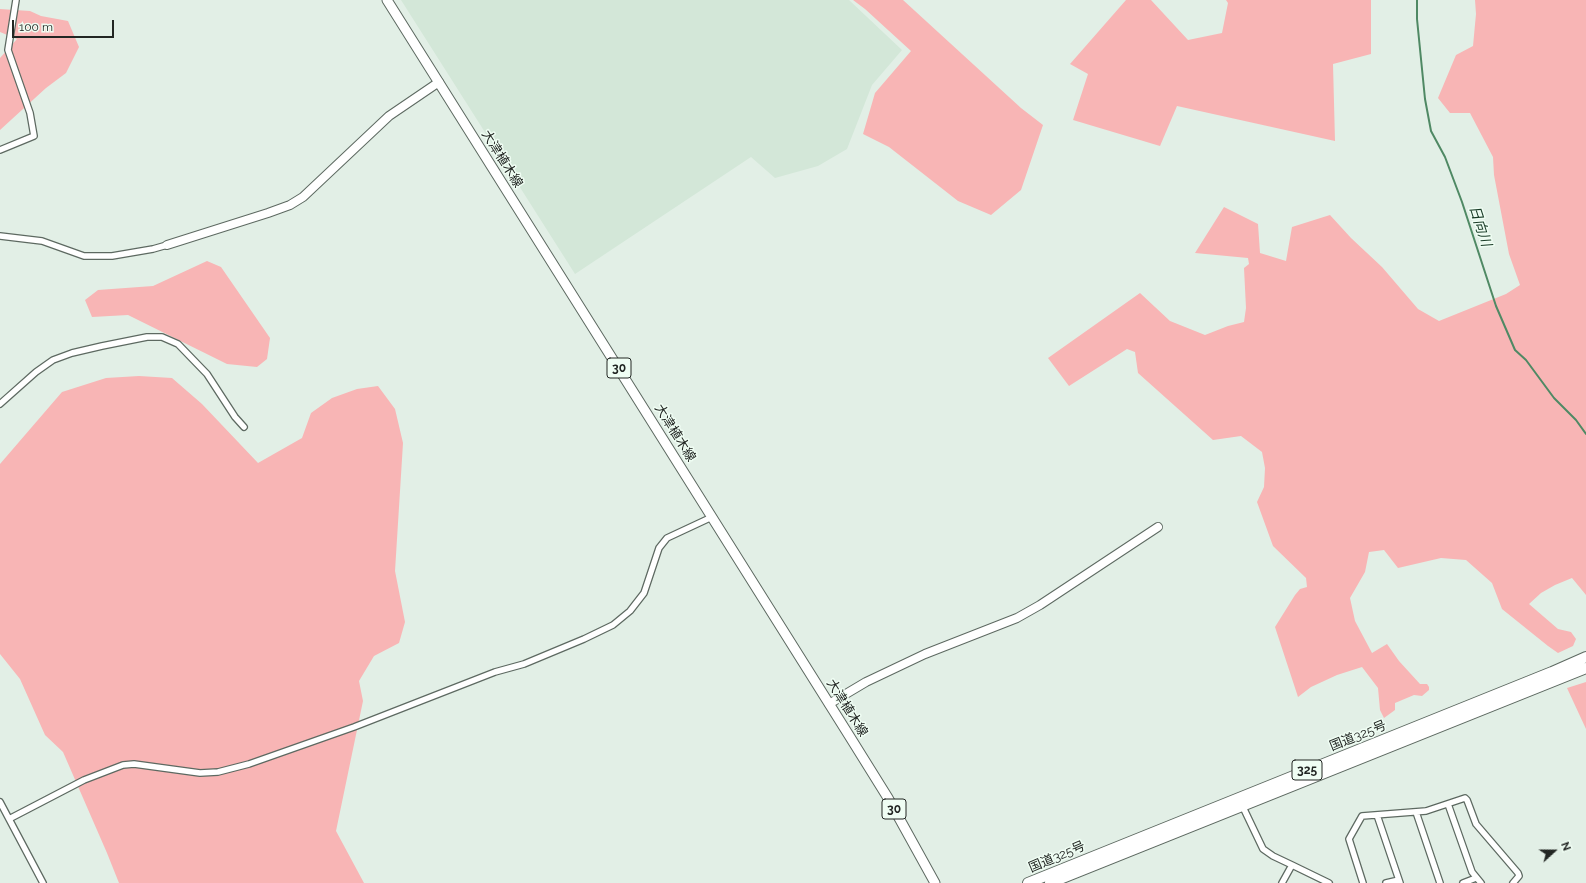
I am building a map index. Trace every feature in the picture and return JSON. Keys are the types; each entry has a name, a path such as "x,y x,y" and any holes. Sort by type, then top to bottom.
{"highway":[{"name":"国道325号","path":"1050,883 1241,801 1586,657"},
{"name":"国道325号","path":"1028,883 1586,668"}],"main road":[{"name":"大津植木線","path":"387,0 888,798 936,883"}],"street":[{"path":"0,150 34,136 30,113 8,50 16,0"},
{"path":"0,236 42,241 84,256 112,256 153,249 268,213 290,205 303,197 389,116 439,82"},
{"path":"0,404 36,372 53,360 72,353 102,346 147,337 162,337 178,344 207,374 235,417 244,427"},
{"path":"10,818 84,780 123,765 134,764 200,773 218,772 249,764 354,727 495,672 524,664 578,642 613,624 630,611 644,593 659,548 667,538 712,517"},
{"path":"829,704 866,682 925,654 1017,618 1040,605 1158,527"},
{"path":"1363,883 1349,839 1362,816 1426,811 1466,799 1476,824 1518,873 1519,876 1513,883"},
{"path":"1241,801 1264,850 1273,856 1329,883"},
{"path":"0,802 10,818 43,883"},
{"path":"1448,804 1472,872 1481,883"},
{"path":"1416,812 1440,883"},
{"path":"1377,814 1400,881 1386,883"},
{"path":"1282,883 1292,865"},
{"path":"1463,883 1476,878"}],"shaded area":[{"path":"401,0 849,0 902,50 872,85 847,149 818,166 775,178 751,157 575,274"},
{"path":"853,0 903,0 1021,108 1043,125 1021,190 991,215 958,201 889,147 863,134 875,93 911,51"},
{"path":"1126,0 1151,0 1188,40 1222,33 1228,3 1226,0 1371,0 1371,54 1333,64 1335,141 1177,106 1160,146 1073,120 1088,74 1070,64"},
{"path":"1475,0 1586,0 1586,595 1572,578 1541,593 1529,604 1558,629 1571,632 1576,639 1573,646 1558,653 1502,609 1492,583 1466,560 1441,558 1398,568 1384,550 1369,552 1365,572 1350,598 1355,621 1372,653 1387,644 1399,661 1420,684 1427,684 1429,687 1429,690 1422,696 1414,695 1395,703 1395,710 1384,718 1380,710 1378,688 1362,667 1337,675 1311,687 1298,697 1275,627 1295,595 1300,589 1307,587 1306,578 1273,546 1257,502 1264,487 1265,468 1262,452 1241,436 1213,440 1138,373 1135,352 1127,349 1069,386 1048,358 1140,293 1170,321 1205,335 1228,326 1244,322 1246,308 1244,268 1249,264 1248,258 1195,253 1224,207 1258,224 1260,253 1286,261 1292,227 1330,215 1351,238 1382,267 1418,309 1439,321 1506,294 1520,285 1509,254 1494,175 1493,157 1470,113 1450,113 1438,98 1456,55 1473,46 1476,14"},
{"path":"0,9 30,11 41,16 68,21 79,47 66,73 46,88 0,130 0,58 17,39 0,32"},
{"path":"207,261 221,267 270,338 267,359 257,367 227,364 128,315 92,317 85,300 98,290 153,286"},
{"path":"139,376 172,378 202,404 258,463 302,438 311,413 332,398 357,389 378,386 395,409 403,443 395,571 405,622 399,643 374,656 359,681 363,701 336,831 364,883 119,883 63,752 45,735 20,679 0,654 0,464 62,392 106,378"},
{"path":"1586,682 1586,729 1567,688"}],"waterway":[{"name":"日向川","path":"1417,0 1417,19 1425,99 1431,131 1445,157 1462,202 1496,306 1515,350 1526,360 1554,398 1576,420 1586,434"}]}
